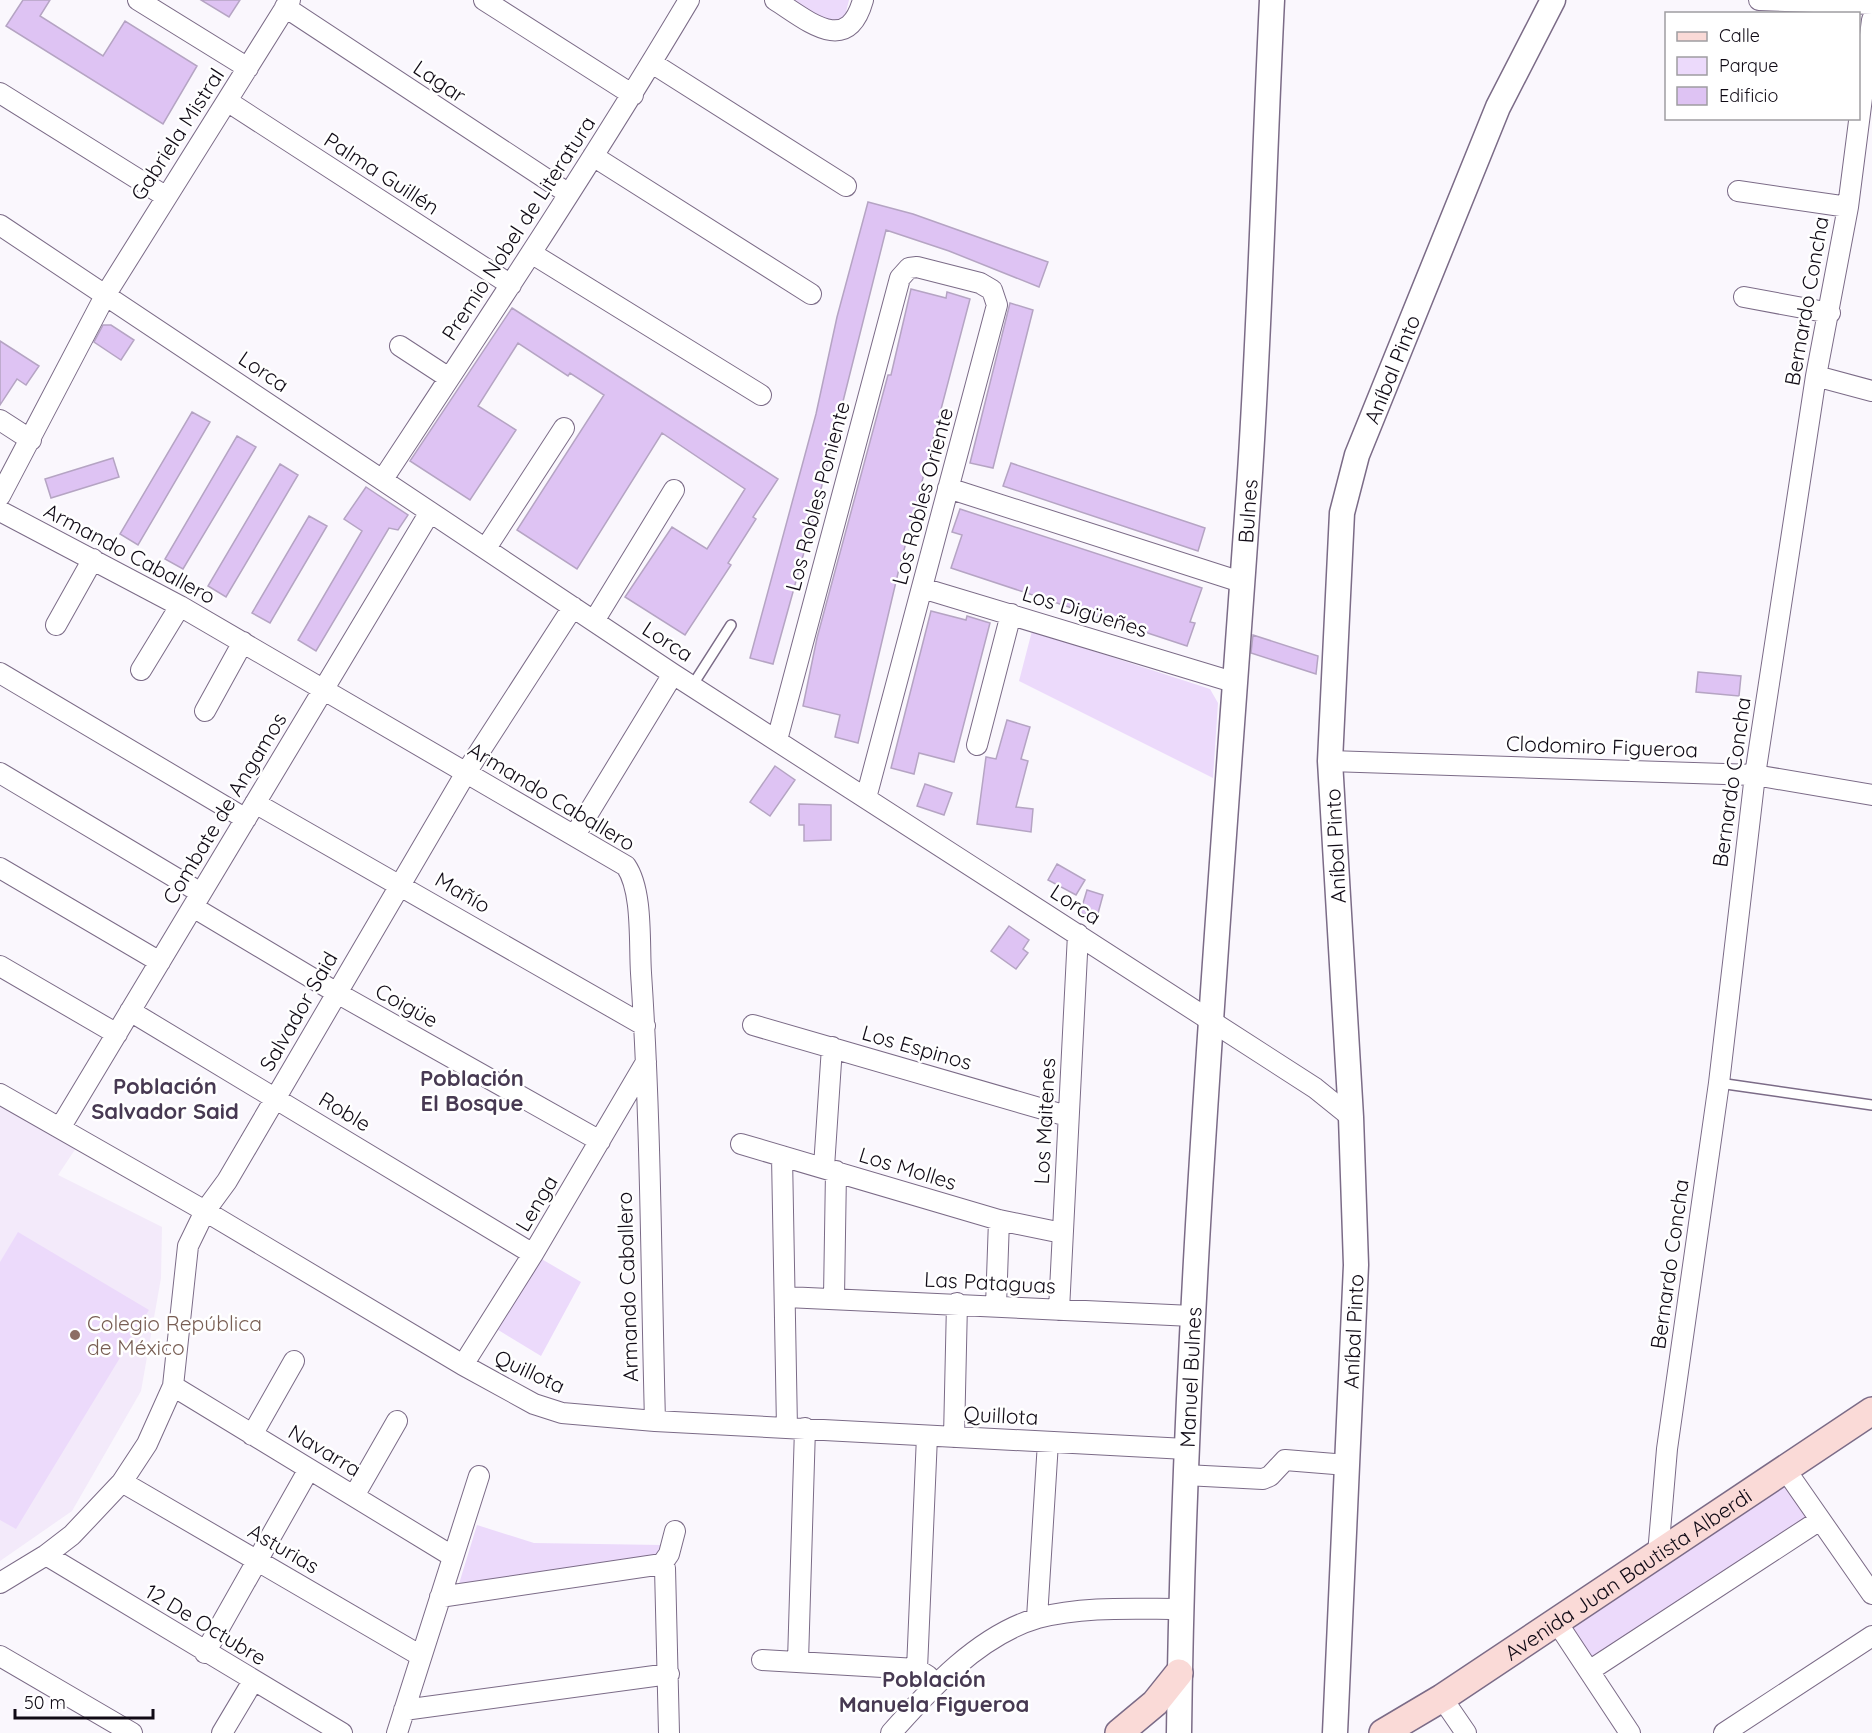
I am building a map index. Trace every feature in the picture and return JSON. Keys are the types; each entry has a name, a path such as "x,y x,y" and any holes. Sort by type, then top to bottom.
{"main road":[{"name":"Avenida Juan Bautista Alberdi","path":"1383,1733 1442,1698 1872,1411"},
{"path":"1119,1733 1155,1703 1179,1673"}],"street":[{"path":"138,0 248,68"},
{"path":"484,0 633,94"},
{"name":"Premio Nobel de Literatura","path":"383,479 594,156 689,0"},
{"path":"775,0 822,29 835,31 850,26 857,18 863,0"},
{"name":"Bulnes","path":"1213,1023 1233,682 1249,486 1272,0"},
{"name":"Aníbal Pinto","path":"1335,1733 1356,1265 1349,1074 1330,761 1342,513 1358,455 1498,107 1553,0"},
{"path":"1759,0 1872,4"},
{"name":"Gabriela Mistral","path":"0,496 106,294 287,3"},
{"name":"Lagar","path":"287,3 569,194"},
{"name":"Bernardo Concha","path":"1861,105 1872,20"},
{"path":"652,63 846,186"},
{"path":"0,93 165,196"},
{"name":"Palma Guillén","path":"227,101 511,285"},
{"name":"Bernardo Concha","path":"1658,1554 1667,1449 1719,1083 1755,775 1816,376 1830,313 1848,207 1859,120"},
{"path":"594,156 811,294"},
{"path":"1738,191 1848,207"},
{"name":"Lorca","path":"0,225 673,674 1315,1088 1351,1117"},
{"path":"531,253 761,395"},
{"name":"Los Robles Oriente","path":"866,798 996,300 992,290 980,284 926,268 909,268"},
{"name":"Los Robles Poniente","path":"777,740 898,284 909,268"},
{"path":"1744,297 1830,313"},
{"path":"400,345 449,378"},
{"path":"1816,376 1872,391"},
{"path":"0,420 31,440"},
{"path":"486,548 564,428"},
{"path":"948,488 1241,582"},
{"path":"594,621 674,490"},
{"name":"Armando Caballero","path":"0,511 180,606 324,688 575,835 626,866 632,874 636,897 645,1026 655,1421"},
{"name":"Combate de Angamos","path":"60,1128 430,512"},
{"path":"56,625 93,559"},
{"name":"Los Digüeñes","path":"922,588 1233,682"},
{"path":"141,670 180,606"},
{"name":"Salvador Said","path":"0,1583 46,1555 72,1535 122,1482 147,1444 173,1386 188,1245 205,1211 227,1181 466,771 573,607"},
{"path":"977,744 1011,614"},
{"path":"204,711 243,642"},
{"name":"Mañío","path":"0,673 250,811 400,883 645,1026"},
{"path":"575,835 673,674"},
{"name":"Clodomiro Figueroa","path":"1330,761 1755,775 1872,795"},
{"name":"Coigüe","path":"0,773 337,993 600,1141"},
{"path":"0,868 160,962"},
{"name":"Los Maitenes","path":"1059,1310 1067,1116 1078,934"},
{"path":"0,966 117,1034"},
{"name":"Roble","path":"130,1011 533,1254"},
{"name":"Manuel Bulnes","path":"1179,1733 1180,1609 1192,1316 1213,1023"},
{"name":"Los Espinos","path":"753,1025 1067,1116"},
{"path":"832,1047 830,1169 834,1297"},
{"name":"Lenga","path":"463,1365 533,1254 646,1062"},
{"path":"1315,1088 1335,1084 1349,1074"},
{"name":"Quillota","path":"0,1094 205,1211 463,1365 534,1404 562,1413 655,1421 1186,1449"},
{"name":"Los Molles","path":"741,1144 999,1220 1062,1233"},
{"path":"782,1156 786,1297 796,1428 798,1661"},
{"path":"996,1306 999,1220"},
{"name":"Las Pataguas","path":"786,1297 834,1297 1192,1316"},
{"path":"954,1437 957,1303"},
{"path":"252,1435 294,1361"},
{"name":"Navarra","path":"173,1386 452,1556"},
{"path":"354,1496 397,1421"},
{"path":"917,1669 927,1436"},
{"path":"1037,1618 1048,1442"},
{"path":"1185,1475 1263,1479 1270,1476 1285,1460 1347,1464"},
{"path":"205,1653 260,1561 309,1469"},
{"path":"1785,1469 1871,1592"},
{"path":"397,1733 479,1476"},
{"name":"Asturias","path":"122,1482 421,1656"},
{"path":"1589,1671 1820,1520"},
{"path":"440,1597 662,1564 669,1554 675,1531"},
{"name":"12 De Octubre","path":"46,1555 205,1653 342,1733"},
{"path":"662,1564 665,1568 669,1733"},
{"path":"899,1730 937,1682 981,1648 1037,1618 1082,1611 1180,1609"},
{"path":"1556,1622 1630,1733"},
{"path":"1724,1733 1872,1636"},
{"path":"0,1656 132,1733"},
{"path":"762,1660 917,1669 937,1682"},
{"path":"404,1710 669,1674"},
{"path":"222,1733 253,1681"},
{"path":"1442,1698 1466,1733"}],"lane":[{"path":"693,686 731,625"},
{"path":"1719,1083 1872,1105"}],"shaded area":[{"name":"Colegio República de México","path":"0,1103 76,1148 58,1175 162,1227 161,1278 141,1391 72,1511 0,1561"}],"green space":[{"path":"789,0 849,0 845,16 826,25"},
{"path":"1032,631 1210,689 1218,703 1213,778 1019,681"},
{"path":"18,1232 149,1310 16,1529 0,1520 0,1262"},
{"path":"533,1254 581,1282 541,1356 495,1328"},
{"path":"1782,1481 1810,1516 1592,1659 1569,1625"},
{"path":"477,1525 534,1543 662,1545 660,1557 458,1587"}],"building":[{"path":"23,0 50,0 40,16 103,56 125,21 197,66 163,124 6,26"},
{"path":"201,0 240,0 229,17"},
{"path":"868,202 913,214 1048,262 1039,287 949,251 886,230 816,509 773,664 750,658 816,414 837,317"},
{"path":"911,289 946,298 947,292 970,299 899,569 858,743 835,737 840,715 803,706 817,638 888,375 891,375"},
{"path":"1010,303 1033,310 993,468 970,463"},
{"path":"512,308 778,479 753,517 756,519 728,563 731,565 685,635 625,597 672,527 707,549 745,489 662,433 577,569 517,530 604,395 570,373 568,376 518,343 478,406 516,430 470,500 410,461"},
{"path":"103,325 111,325 134,340 121,360 94,342"},
{"path":"0,341 39,366 26,385 17,379 0,405"},
{"path":"192,412 210,422 138,545 120,534"},
{"path":"237,436 256,447 183,569 165,559"},
{"path":"113,458 119,477 51,498 45,479"},
{"path":"1011,463 1205,528 1198,551 1003,486"},
{"path":"280,464 298,475 226,597 208,586"},
{"path":"366,487 408,515 398,530 389,528 316,651 298,640 362,531 344,519"},
{"path":"960,509 1202,588 1190,622 1195,623 1187,646 951,568 962,535 952,532"},
{"path":"309,516 327,526 270,623 252,613"},
{"path":"931,611 966,620 967,616 990,623 954,762 919,753 914,774 891,768"},
{"path":"1253,635 1318,656 1316,674 1251,653"},
{"path":"1698,672 1741,676 1739,696 1696,692"},
{"path":"1007,720 1030,727 1021,759 1028,761 1016,807 1033,809 1031,832 977,824 986,757 996,759"},
{"path":"775,766 795,780 770,816 750,802"},
{"path":"925,784 952,793 944,815 917,806"},
{"path":"799,804 831,805 831,840 804,841 804,825 799,825"},
{"path":"1057,864 1085,880 1076,895 1048,880"},
{"path":"1087,890 1103,895 1097,917 1080,913"},
{"path":"1009,926 1029,940 1023,949 1028,953 1016,969 991,951"}],"place":[{"name":"Colegio República de México","path":"75,1335"}],"district":[{"name":"Población El Bosque","path":"472,1090"},
{"name":"Población Salvador Said","path":"165,1098"},
{"name":"Población Manuela Figueroa","path":"934,1692"}]}
